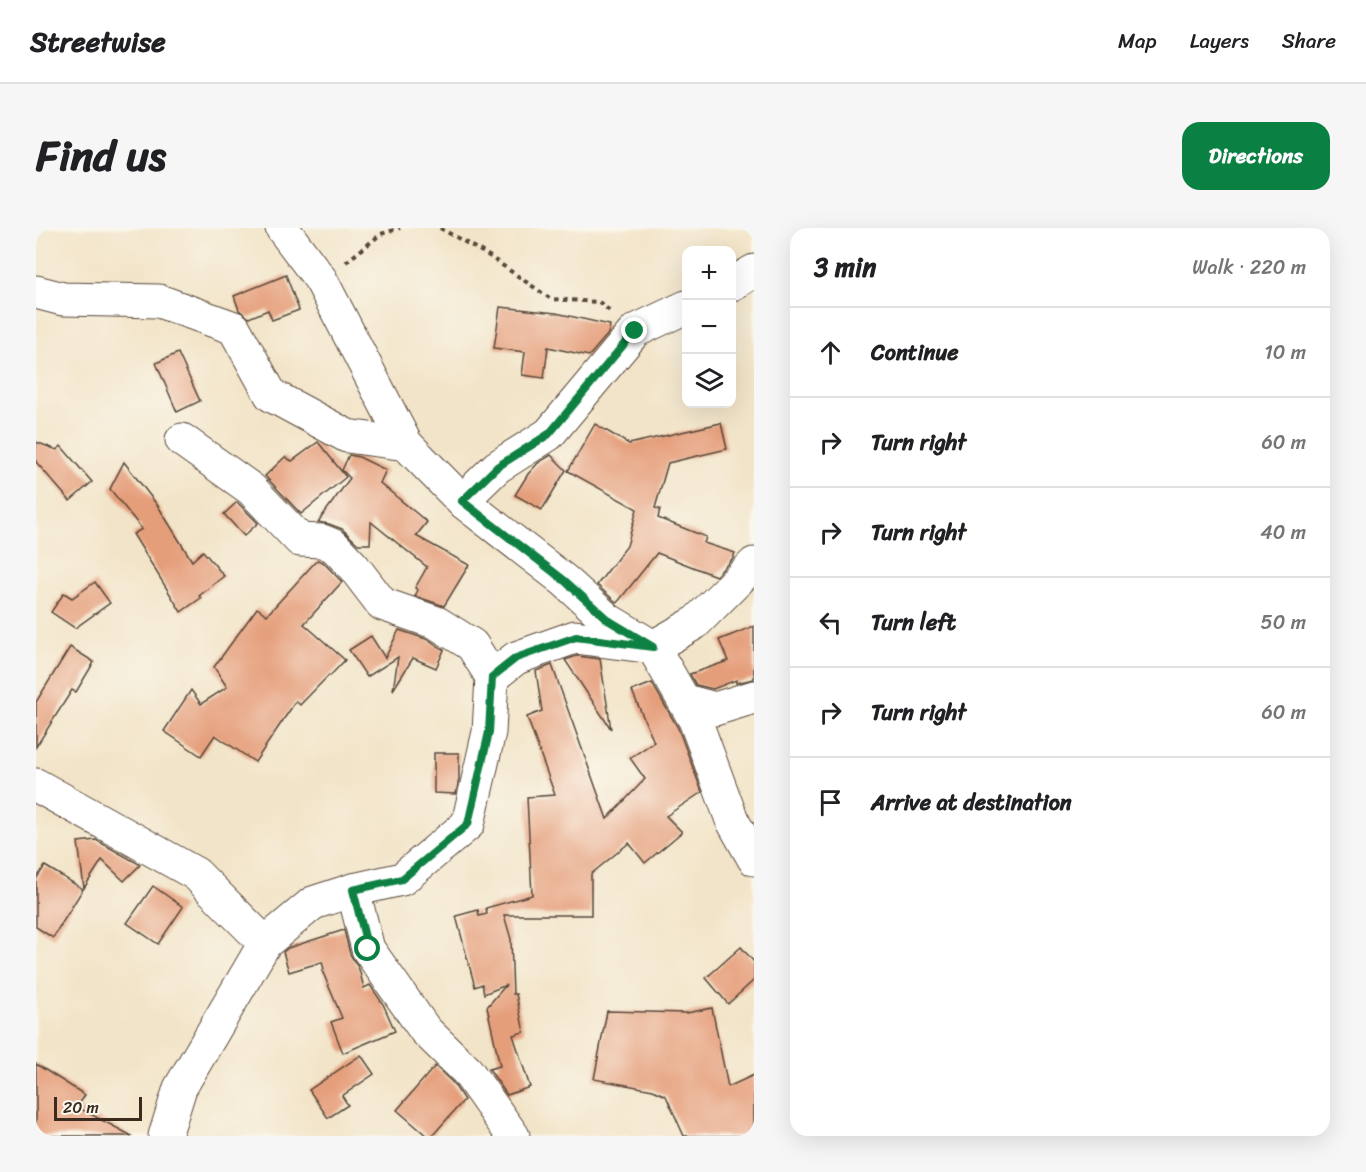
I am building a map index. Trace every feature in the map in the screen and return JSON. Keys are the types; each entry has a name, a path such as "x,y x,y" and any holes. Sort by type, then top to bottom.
{"street":[{"path":"282,228 321,280 406,444 462,501 565,581 608,620 653,647 695,720 732,820 754,859"},
{"path":"736,282 754,271"},
{"path":"36,292 63,299 159,301 234,328 271,396 347,436 406,444"},
{"path":"462,501 497,467 549,434 635,331 682,310"},
{"path":"165,1136 180,1088 265,943 312,903 353,890 402,879 468,824 489,732 492,677 472,645 437,623 382,604 353,566 334,546 322,541 300,540 251,489 182,440"},
{"path":"492,677 516,658 576,637 653,647 695,623 754,564"},
{"path":"685,701 715,709 754,697"},
{"path":"36,785 196,874 265,943"},
{"path":"353,890 368,949 425,1030 467,1071 513,1136"}],"path":[{"path":"321,280 381,234 400,228"},
{"path":"440,228 486,254 551,298 598,302 635,331"}],"building":[{"path":"286,275 299,310 272,320 268,310 249,318 239,310 234,296"},
{"path":"500,307 556,313 610,325 608,334 589,356 548,347 544,378 522,375 525,352 494,348"},
{"path":"178,353 200,401 177,412 156,363"},
{"path":"721,423 727,449 668,463 655,508 660,509 658,518 706,537 704,543 735,553 733,558 716,576 657,553 617,603 597,585 627,546 637,509 568,471 595,424 629,444"},
{"path":"36,442 57,450 61,446 92,482 70,501 36,462"},
{"path":"318,442 346,477 301,514 265,476 285,457 292,461"},
{"path":"349,455 359,457 386,470 380,483 427,522 416,536 469,565 444,606 415,596 418,590 415,588 427,567 371,522 370,544 358,544 342,529 318,522 350,478 342,470"},
{"path":"551,455 566,470 542,510 515,495 528,474 538,463"},
{"path":"124,462 158,506 192,561 203,551 224,576 199,596 201,598 181,612 133,534 142,529 110,489"},
{"path":"237,502 258,523 244,536 224,514"},
{"path":"317,560 323,562 342,582 304,624 345,660 300,705 296,701 255,762 215,735 201,756 164,731 191,690 201,704 227,687 214,667 257,608 267,615"},
{"path":"95,582 110,603 75,628 51,612 64,593 72,598"},
{"path":"754,626 754,679 736,683 736,680 713,689 696,685 690,674 728,661 719,640"},
{"path":"399,630 429,640 444,650 436,668 413,658 393,690 398,657 367,677 349,650 371,636 385,658"},
{"path":"70,647 94,662 76,692 72,690 36,747 36,702"},
{"path":"577,656 600,659 611,729 565,660"},
{"path":"552,665 607,819 645,779 630,758 654,742 632,691 652,683 678,728 702,792 666,816 682,832 645,863 629,843 591,874 591,915 504,915 511,939 513,994 516,994 524,1032 513,1035 530,1087 507,1095 489,1069 500,1066 487,1007 506,985 484,994 482,984 475,987 456,916 478,910 479,916 487,914 486,908 532,895 527,797 555,795 527,717 542,711 536,671"},
{"path":"434,753 459,753 459,779 456,794 434,793"},
{"path":"96,840 140,865 124,881 102,860 84,888 78,842"},
{"path":"45,866 83,889 53,938 36,927 36,879"},
{"path":"153,886 183,907 158,944 127,923"},
{"path":"344,930 350,954 359,969 364,988 370,985 383,1004 395,1031 343,1053 331,1022 342,1018 322,970 324,969 322,962 289,972 283,952 288,948"},
{"path":"741,947 754,962 754,980 728,1004 706,978"},
{"path":"712,1008 728,1087 754,1075 754,1136 684,1136 666,1096 653,1090 594,1079 607,1011 687,1013"},
{"path":"361,1055 374,1074 342,1096 348,1105 328,1118 309,1090"},
{"path":"36,1064 85,1095 77,1107 132,1136 36,1136"},
{"path":"435,1066 453,1083 464,1100 432,1136 427,1136 397,1110"}],"route":[{"path":"368,949 353,890 402,879 468,824 489,732 492,677 516,658 576,637 653,647 608,620 565,581 462,501 497,467 549,434 635,331"}]}
